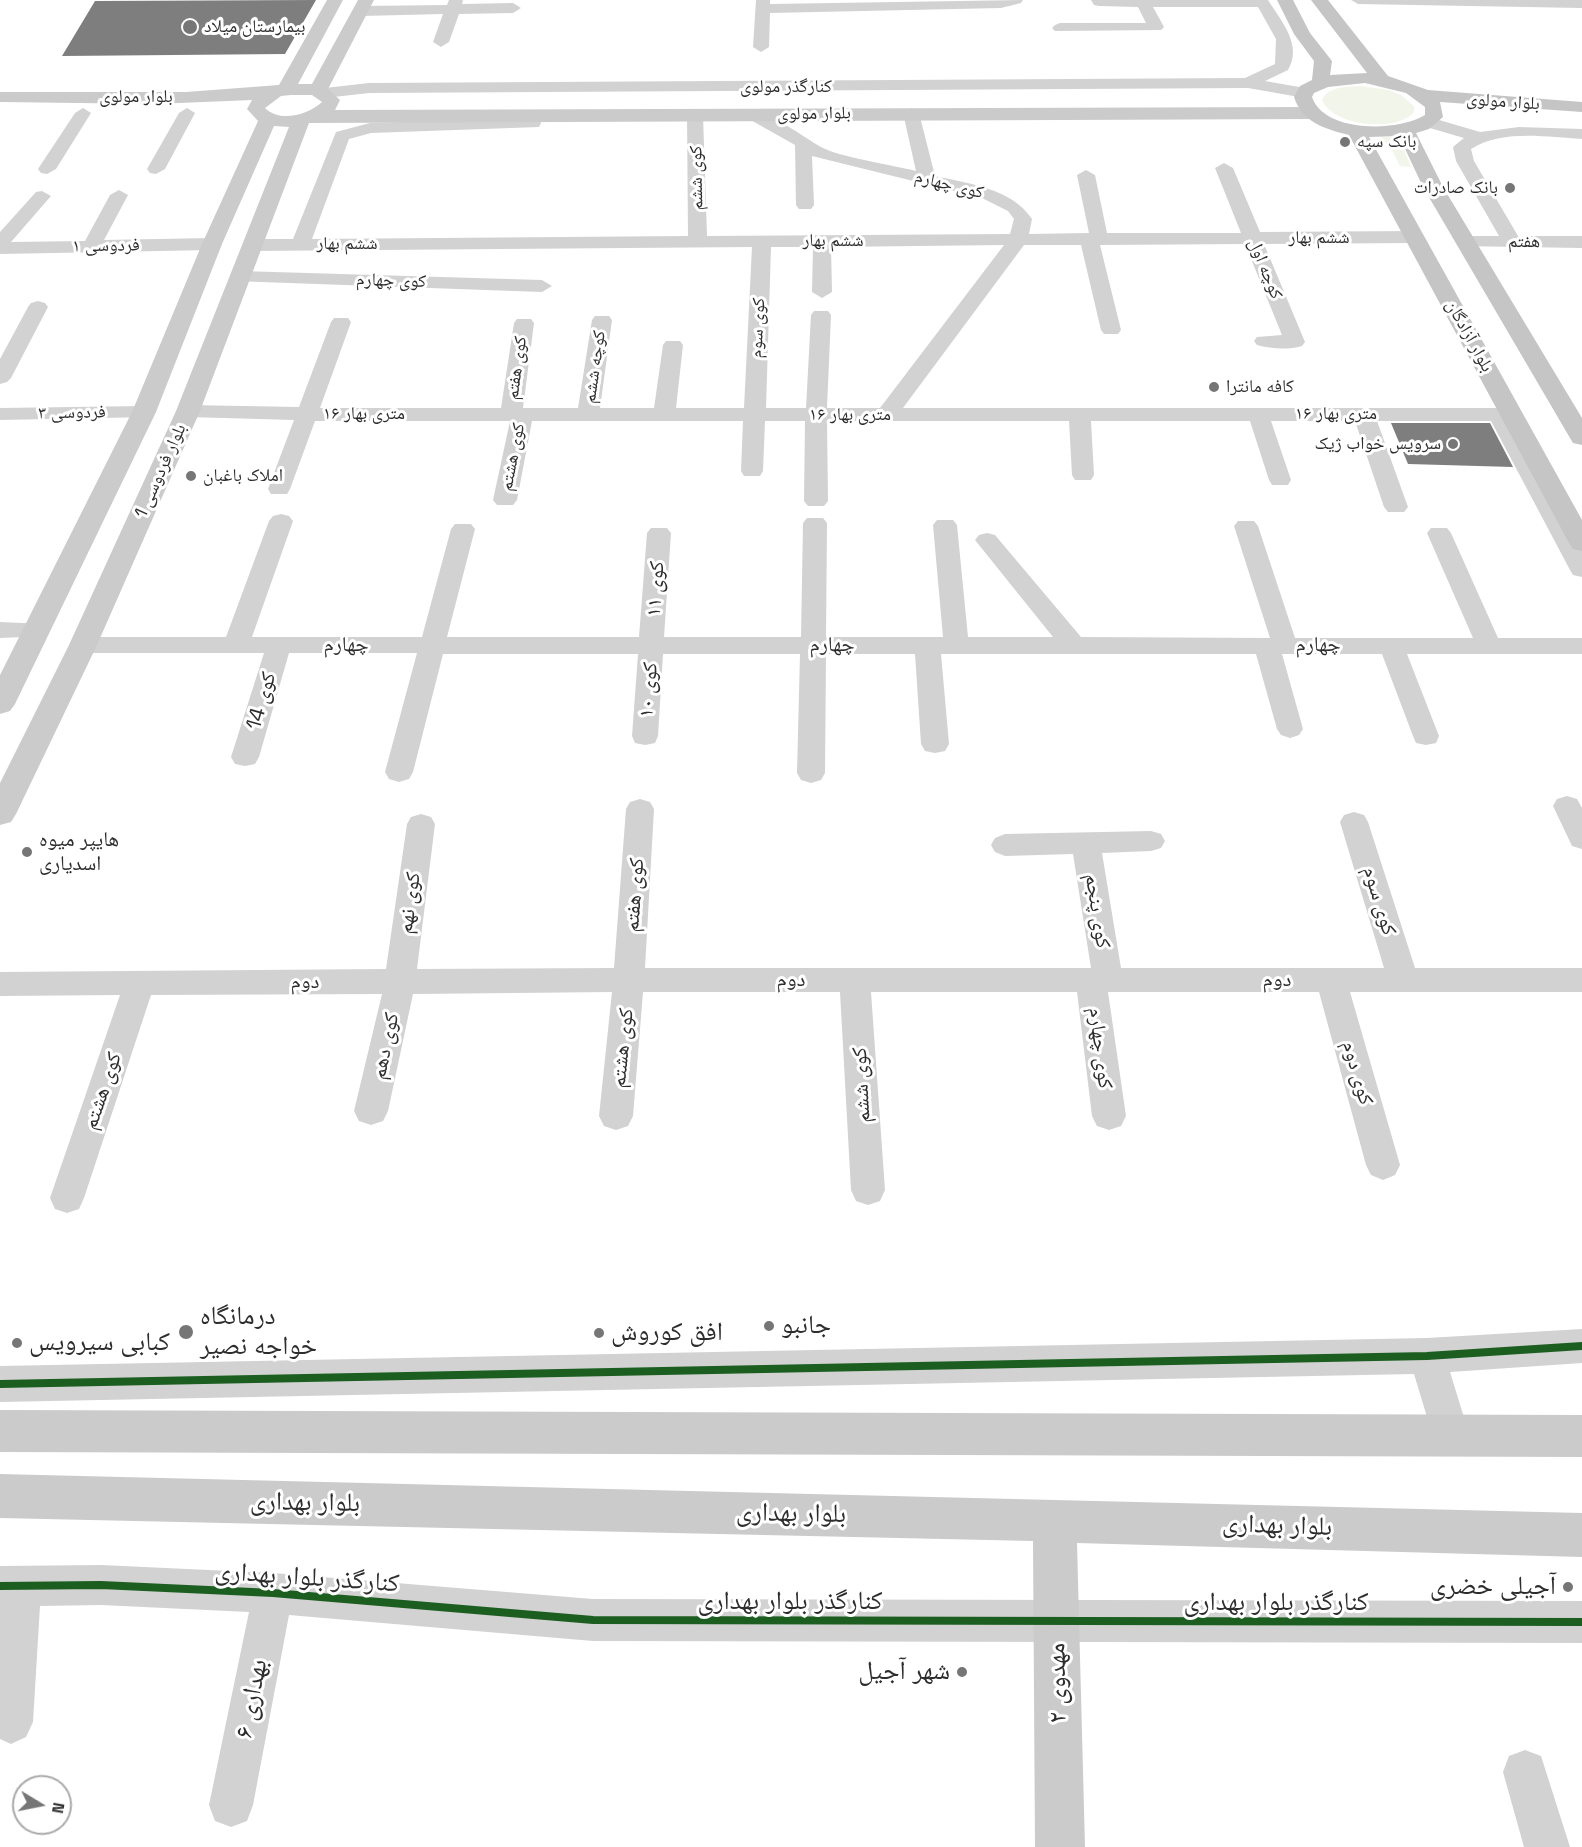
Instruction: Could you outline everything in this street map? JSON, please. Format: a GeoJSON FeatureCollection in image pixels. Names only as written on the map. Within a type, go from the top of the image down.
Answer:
{"type":"FeatureCollection","features":[{"type":"Feature","properties":{"kind":"main road"},"geometry":{"type":"LineString","coordinates":[[279,92],[335,0]]}},
{"type":"Feature","properties":{"kind":"main road"},"geometry":{"type":"LineString","coordinates":[[1285,0],[1292,44]]}},
{"type":"Feature","properties":{"kind":"main road"},"geometry":{"type":"LineString","coordinates":[[1319,0],[1343,34],[1382,80]]}},
{"type":"Feature","properties":{"kind":"main road"},"geometry":{"type":"LineString","coordinates":[[324,94],[363,5]]}},
{"type":"Feature","properties":{"kind":"main road"},"geometry":{"type":"LineString","coordinates":[[1292,44],[1330,39],[1343,34]]}},
{"type":"Feature","properties":{"kind":"main road"},"geometry":{"type":"LineString","coordinates":[[1292,44],[1323,61],[1321,82]]}},
{"type":"Feature","properties":{"kind":"main road"},"geometry":{"type":"LineString","coordinates":[[1382,80],[1349,78],[1321,82],[1305,93],[1303,99],[1313,113],[1338,125],[1355,129],[1406,130],[1433,187],[1465,242],[1576,416],[1582,438]]}},
{"type":"Feature","properties":{"kind":"main road","name":"بلوار مولوی"},"geometry":{"type":"LineString","coordinates":[[1382,80],[1424,95],[1543,112],[1582,122]]}},
{"type":"Feature","properties":{"kind":"main road","name":"بلوار مولوی"},"geometry":{"type":"LineString","coordinates":[[0,97],[235,96],[279,92],[324,94],[1305,93]]}},
{"type":"Feature","properties":{"kind":"main road","name":"بلوار فردوسی 1"},"geometry":{"type":"LineString","coordinates":[[0,704],[144,412],[265,117],[257,113],[256,105],[279,92]]}},
{"type":"Feature","properties":{"kind":"main road","name":"بلوار فردوسی 1"},"geometry":{"type":"LineString","coordinates":[[0,814],[82,645],[188,411],[251,245],[308,118],[331,104],[324,94]]}},
{"type":"Feature","properties":{"kind":"main road"},"geometry":{"type":"LineString","coordinates":[[1424,95],[1434,106],[1435,112],[1429,122]]}},
{"type":"Feature","properties":{"kind":"main road","name":"بلوار مولوی"},"geometry":{"type":"LineString","coordinates":[[1406,130],[1429,122],[1582,107]]}},
{"type":"Feature","properties":{"kind":"main road","name":"بلوار مولوی"},"geometry":{"type":"LineString","coordinates":[[0,113],[187,113],[308,118],[911,113],[1313,113]]}},
{"type":"Feature","properties":{"kind":"main road","name":"بلوار آزادگان"},"geometry":{"type":"LineString","coordinates":[[1355,129],[1388,186],[1505,415],[1582,543]]}},
{"type":"Feature","properties":{"kind":"main road"},"geometry":{"type":"LineString","coordinates":[[1388,186],[1402,184],[1433,187]]}},
{"type":"Feature","properties":{"kind":"main road"},"geometry":{"type":"LineString","coordinates":[[144,412],[188,411]]}},
{"type":"Feature","properties":{"kind":"main road"},"geometry":{"type":"LineString","coordinates":[[0,1431],[1582,1436]]}},
{"type":"Feature","properties":{"kind":"main road","name":"بلوار بهداری"},"geometry":{"type":"LineString","coordinates":[[0,1496],[1055,1520],[1582,1535]]}},
{"type":"Feature","properties":{"kind":"main road","name":"مهدوی ۲"},"geometry":{"type":"LineString","coordinates":[[1055,1520],[1060,1847]]}},
{"type":"Feature","properties":{"kind":"street"},"geometry":{"type":"LineString","coordinates":[[761,47],[763,5],[1001,4],[1016,0]]}},
{"type":"Feature","properties":{"kind":"street"},"geometry":{"type":"LineString","coordinates":[[1098,0],[1099,2],[1144,3],[1262,2],[1292,44]]}},
{"type":"Feature","properties":{"kind":"street"},"geometry":{"type":"LineString","coordinates":[[1358,0],[1582,4]]}},
{"type":"Feature","properties":{"kind":"street"},"geometry":{"type":"LineString","coordinates":[[1060,28],[1156,27],[1144,3]]}},
{"type":"Feature","properties":{"kind":"street"},"geometry":{"type":"LineString","coordinates":[[363,5],[455,4],[513,8]]}},
{"type":"Feature","properties":{"kind":"street"},"geometry":{"type":"LineString","coordinates":[[441,42],[455,4]]}},
{"type":"Feature","properties":{"kind":"street","name":"کنارگذر مولوی"},"geometry":{"type":"LineString","coordinates":[[1248,83],[1282,67],[1292,44]]}},
{"type":"Feature","properties":{"kind":"street","name":"کنارگذر مولوی"},"geometry":{"type":"LineString","coordinates":[[324,94],[369,88],[1248,83],[1305,93]]}},
{"type":"Feature","properties":{"kind":"street"},"geometry":{"type":"LineString","coordinates":[[47,169],[83,113]]}},
{"type":"Feature","properties":{"kind":"street"},"geometry":{"type":"LineString","coordinates":[[156,169],[187,113]]}},
{"type":"Feature","properties":{"kind":"street"},"geometry":{"type":"LineString","coordinates":[[911,113],[927,179]]}},
{"type":"Feature","properties":{"kind":"street","name":"کوی چهارم"},"geometry":{"type":"LineString","coordinates":[[748,114],[795,137],[803,145],[828,156],[988,194],[1014,207],[1023,219],[1018,240]]}},
{"type":"Feature","properties":{"kind":"street","name":"کوی ششم"},"geometry":{"type":"LineString","coordinates":[[695,115],[698,242]]}},
{"type":"Feature","properties":{"kind":"street"},"geometry":{"type":"LineString","coordinates":[[1429,122],[1479,137],[1521,133],[1582,134]]}},
{"type":"Feature","properties":{"kind":"street"},"geometry":{"type":"LineString","coordinates":[[301,244],[342,136],[351,131],[370,128],[533,123]]}},
{"type":"Feature","properties":{"kind":"street"},"geometry":{"type":"LineString","coordinates":[[1479,137],[1462,147],[1465,161],[1512,242]]}},
{"type":"Feature","properties":{"kind":"street"},"geometry":{"type":"LineString","coordinates":[[803,145],[805,205]]}},
{"type":"Feature","properties":{"kind":"street","name":"کوچه اول"},"geometry":{"type":"LineString","coordinates":[[1224,168],[1295,342],[1264,341]]}},
{"type":"Feature","properties":{"kind":"street"},"geometry":{"type":"LineString","coordinates":[[1086,175],[1094,239],[1111,330]]}},
{"type":"Feature","properties":{"kind":"street"},"geometry":{"type":"LineString","coordinates":[[92,246],[119,195]]}},
{"type":"Feature","properties":{"kind":"street"},"geometry":{"type":"LineString","coordinates":[[0,243],[42,196]]}},
{"type":"Feature","properties":{"kind":"street","name":"ششم بهار"},"geometry":{"type":"LineString","coordinates":[[251,245],[1414,237]]}},
{"type":"Feature","properties":{"kind":"street"},"geometry":{"type":"LineString","coordinates":[[887,414],[1018,240]]}},
{"type":"Feature","properties":{"kind":"street"},"geometry":{"type":"LineString","coordinates":[[822,241],[822,292]]}},
{"type":"Feature","properties":{"kind":"street","name":"کوی سوم"},"geometry":{"type":"LineString","coordinates":[[752,471],[762,242]]}},
{"type":"Feature","properties":{"kind":"street","name":"هفتم"},"geometry":{"type":"LineString","coordinates":[[1465,242],[1582,242]]}},
{"type":"Feature","properties":{"kind":"street","name":"فردوسی ۱"},"geometry":{"type":"LineString","coordinates":[[0,248],[212,244]]}},
{"type":"Feature","properties":{"kind":"street","name":"کوی چهارم"},"geometry":{"type":"LineString","coordinates":[[240,277],[542,286]]}},
{"type":"Feature","properties":{"kind":"street"},"geometry":{"type":"LineString","coordinates":[[0,378],[39,307]]}},
{"type":"Feature","properties":{"kind":"street"},"geometry":{"type":"LineString","coordinates":[[811,773],[816,415],[821,315]]}},
{"type":"Feature","properties":{"kind":"street","name":"کوچه ششم"},"geometry":{"type":"LineString","coordinates":[[588,414],[602,320]]}},
{"type":"Feature","properties":{"kind":"street"},"geometry":{"type":"LineString","coordinates":[[279,489],[341,322]]}},
{"type":"Feature","properties":{"kind":"street","name":"کوی هفتم"},"geometry":{"type":"LineString","coordinates":[[517,414],[524,323]]}},
{"type":"Feature","properties":{"kind":"street"},"geometry":{"type":"LineString","coordinates":[[664,414],[673,345]]}},
{"type":"Feature","properties":{"kind":"street","name":"۱۶ متری بهار"},"geometry":{"type":"LineString","coordinates":[[188,411],[307,414],[1505,415]]}},
{"type":"Feature","properties":{"kind":"street","name":"فردوسی ۳"},"geometry":{"type":"LineString","coordinates":[[0,414],[144,412]]}},
{"type":"Feature","properties":{"kind":"street","name":"کوی هشتم"},"geometry":{"type":"LineString","coordinates":[[505,500],[517,414]]}},
{"type":"Feature","properties":{"kind":"street"},"geometry":{"type":"LineString","coordinates":[[1080,414],[1083,475]]}},
{"type":"Feature","properties":{"kind":"street"},"geometry":{"type":"LineString","coordinates":[[1258,414],[1281,480]]}},
{"type":"Feature","properties":{"kind":"street"},"geometry":{"type":"LineString","coordinates":[[1363,414],[1396,507]]}},
{"type":"Feature","properties":{"kind":"street"},"geometry":{"type":"LineString","coordinates":[[1505,415],[1582,570]]}},
{"type":"Feature","properties":{"kind":"street"},"geometry":{"type":"LineString","coordinates":[[236,645],[281,521]]}},
{"type":"Feature","properties":{"kind":"street"},"geometry":{"type":"LineString","coordinates":[[945,525],[956,645]]}},
{"type":"Feature","properties":{"kind":"street"},"geometry":{"type":"LineString","coordinates":[[1246,526],[1276,646],[1290,729]]}},
{"type":"Feature","properties":{"kind":"street"},"geometry":{"type":"LineString","coordinates":[[399,772],[463,529]]}},
{"type":"Feature","properties":{"kind":"street","name":"کوی ۱۱"},"geometry":{"type":"LineString","coordinates":[[652,645],[660,533]]}},
{"type":"Feature","properties":{"kind":"street"},"geometry":{"type":"LineString","coordinates":[[1439,533],[1489,646]]}},
{"type":"Feature","properties":{"kind":"street"},"geometry":{"type":"LineString","coordinates":[[987,540],[1073,645]]}},
{"type":"Feature","properties":{"kind":"street"},"geometry":{"type":"LineString","coordinates":[[0,630],[37,630]]}},
{"type":"Feature","properties":{"kind":"street","name":"چهارم"},"geometry":{"type":"LineString","coordinates":[[82,645],[1582,646]]}},
{"type":"Feature","properties":{"kind":"street","name":"کوی 14"},"geometry":{"type":"LineString","coordinates":[[245,757],[279,645]]}},
{"type":"Feature","properties":{"kind":"street","name":"کوی ۱۰"},"geometry":{"type":"LineString","coordinates":[[645,736],[652,645]]}},
{"type":"Feature","properties":{"kind":"street"},"geometry":{"type":"LineString","coordinates":[[927,645],[935,744]]}},
{"type":"Feature","properties":{"kind":"street"},"geometry":{"type":"LineString","coordinates":[[1391,645],[1426,736]]}},
{"type":"Feature","properties":{"kind":"street"},"geometry":{"type":"LineString","coordinates":[[1567,806],[1582,839]]}},
{"type":"Feature","properties":{"kind":"street","name":"کوی هفتم"},"geometry":{"type":"LineString","coordinates":[[629,980],[640,809]]}},
{"type":"Feature","properties":{"kind":"street","name":"کوی سوم"},"geometry":{"type":"LineString","coordinates":[[1354,822],[1403,980]]}},
{"type":"Feature","properties":{"kind":"street","name":"کوی نهم"},"geometry":{"type":"LineString","coordinates":[[400,982],[421,824]]}},
{"type":"Feature","properties":{"kind":"street"},"geometry":{"type":"LineString","coordinates":[[1005,844],[1150,841]]}},
{"type":"Feature","properties":{"kind":"street","name":"کوی پنجم"},"geometry":{"type":"LineString","coordinates":[[1086,842],[1099,980]]}},
{"type":"Feature","properties":{"kind":"street","name":"کوی هشتم"},"geometry":{"type":"LineString","coordinates":[[616,1116],[629,980]]}},
{"type":"Feature","properties":{"kind":"street","name":"دوم"},"geometry":{"type":"LineString","coordinates":[[0,984],[629,980],[1582,980]]}},
{"type":"Feature","properties":{"kind":"street","name":"کوی ششم"},"geometry":{"type":"LineString","coordinates":[[855,980],[868,1190]]}},
{"type":"Feature","properties":{"kind":"street","name":"کوی چهارم"},"geometry":{"type":"LineString","coordinates":[[1099,980],[1109,1116]]}},
{"type":"Feature","properties":{"kind":"street","name":"کوی دوم"},"geometry":{"type":"LineString","coordinates":[[1331,980],[1383,1165]]}},
{"type":"Feature","properties":{"kind":"street","name":"کوی دهم"},"geometry":{"type":"LineString","coordinates":[[371,1111],[400,982]]}},
{"type":"Feature","properties":{"kind":"street","name":"کوی هشتم"},"geometry":{"type":"LineString","coordinates":[[66,1198],[140,983]]}},
{"type":"Feature","properties":{"kind":"street"},"geometry":{"type":"LineString","coordinates":[[0,1384],[1427,1356],[1582,1346]]}},
{"type":"Feature","properties":{"kind":"street"},"geometry":{"type":"LineString","coordinates":[[1427,1356],[1451,1437]]}},
{"type":"Feature","properties":{"kind":"street","name":"کنارگذر بلوار بهداری"},"geometry":{"type":"LineString","coordinates":[[11,1587],[101,1585],[273,1593],[593,1620],[1057,1623],[1582,1622]]}},
{"type":"Feature","properties":{"kind":"street"},"geometry":{"type":"LineString","coordinates":[[11,1587],[11,1722]]}},
{"type":"Feature","properties":{"kind":"street","name":"۶ بهداری"},"geometry":{"type":"LineString","coordinates":[[231,1805],[273,1593]]}},
{"type":"Feature","properties":{"kind":"street"},"geometry":{"type":"LineString","coordinates":[[1526,1772],[1547,1847]]}},
{"type":"Feature","properties":{"kind":"shaded area"},"geometry":{"type":"Polygon","coordinates":[[[1360,86],[1389,90],[1401,95],[1414,106],[1414,112],[1406,119],[1394,123],[1365,124],[1338,116],[1328,109],[1322,100],[1333,90],[1360,86]]]}},
{"type":"Feature","properties":{"kind":"shaded area"},"geometry":{"type":"Polygon","coordinates":[[[1381,137],[1399,137],[1411,167],[1400,166],[1393,152],[1381,137]]]}},
{"type":"Feature","properties":{"kind":"building","name":"بیمارستان میلاد"},"geometry":{"type":"Polygon","coordinates":[[[316,0],[285,54],[62,56],[95,1],[316,0]]]}},
{"type":"Feature","properties":{"kind":"building","name":"سرویس خواب ژیک"},"geometry":{"type":"Polygon","coordinates":[[[1391,423],[1490,423],[1513,467],[1408,464],[1391,423]]]}},
{"type":"Feature","properties":{"kind":"cycle path"},"geometry":{"type":"LineString","coordinates":[[0,1384],[1427,1356],[1582,1346]]}},
{"type":"Feature","properties":{"kind":"cycle path"},"geometry":{"type":"LineString","coordinates":[[0,1586],[101,1585],[273,1593],[593,1620],[1057,1623],[1582,1622]]}},
{"type":"Feature","properties":{"kind":"place","name":"بیمارستان میلاد"},"geometry":{"type":"Point","coordinates":[190,27]}},
{"type":"Feature","properties":{"kind":"place","name":"بانک سپه"},"geometry":{"type":"Point","coordinates":[1345,142]}},
{"type":"Feature","properties":{"kind":"place","name":"بانک صادرات"},"geometry":{"type":"Point","coordinates":[1510,188]}},
{"type":"Feature","properties":{"kind":"place","name":"کافه مانترا"},"geometry":{"type":"Point","coordinates":[1214,387]}},
{"type":"Feature","properties":{"kind":"place","name":"سرویس خواب ژیک"},"geometry":{"type":"Point","coordinates":[1453,444]}},
{"type":"Feature","properties":{"kind":"place","name":"املاک باغبان"},"geometry":{"type":"Point","coordinates":[191,476]}},
{"type":"Feature","properties":{"kind":"place","name":"هایپر میوه اسدیاری"},"geometry":{"type":"Point","coordinates":[27,852]}},
{"type":"Feature","properties":{"kind":"place","name":"جانبو"},"geometry":{"type":"Point","coordinates":[769,1326]}},
{"type":"Feature","properties":{"kind":"place","name":"درمانگاه خواجه نصیر"},"geometry":{"type":"Point","coordinates":[186,1332]}},
{"type":"Feature","properties":{"kind":"place","name":"افق کوروش"},"geometry":{"type":"Point","coordinates":[599,1333]}},
{"type":"Feature","properties":{"kind":"place","name":"کبابی سیرویس"},"geometry":{"type":"Point","coordinates":[17,1343]}},
{"type":"Feature","properties":{"kind":"place","name":"آجیلی خضری"},"geometry":{"type":"Point","coordinates":[1568,1587]}},
{"type":"Feature","properties":{"kind":"place","name":"شهر آجیل"},"geometry":{"type":"Point","coordinates":[962,1672]}}]}
